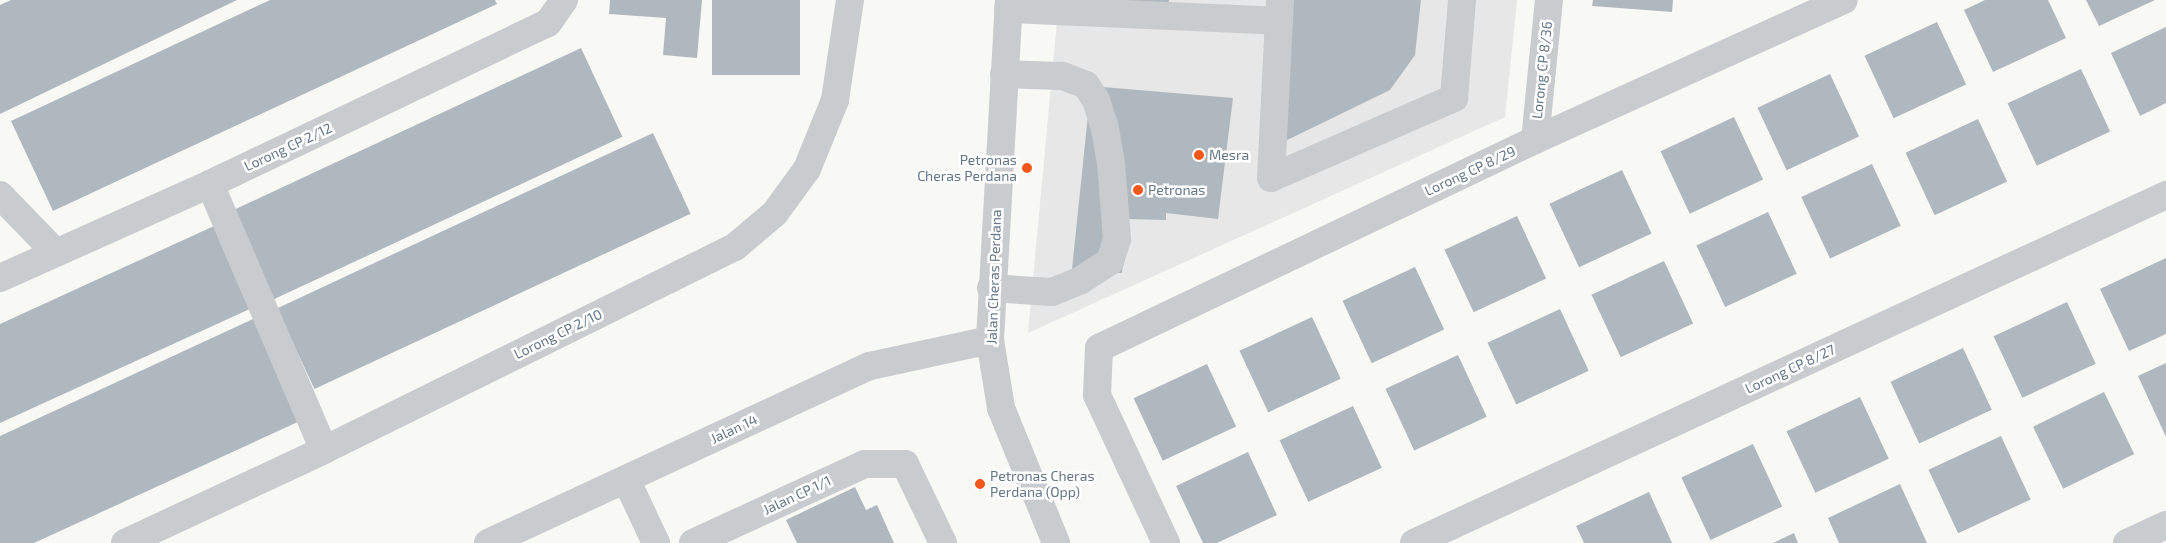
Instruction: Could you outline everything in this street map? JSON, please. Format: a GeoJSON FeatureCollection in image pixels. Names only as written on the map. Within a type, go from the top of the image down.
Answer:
{"type":"FeatureCollection","features":[{"type":"Feature","properties":{"kind":"street","name":"Lorong CP 2/12"},"geometry":{"type":"LineString","coordinates":[[0,278],[210,184],[548,23],[564,0]]}},
{"type":"Feature","properties":{"kind":"street","name":"Lorong CP 2/10"},"geometry":{"type":"LineString","coordinates":[[125,543],[324,450],[735,247],[775,213],[807,168],[835,100],[850,0]]}},
{"type":"Feature","properties":{"kind":"street"},"geometry":{"type":"LineString","coordinates":[[1008,5],[1280,11],[1271,178],[1454,98],[1462,0]]}},
{"type":"Feature","properties":{"kind":"street","name":"Lorong CP 8/36"},"geometry":{"type":"LineString","coordinates":[[1535,140],[1549,0]]}},
{"type":"Feature","properties":{"kind":"street","name":"Lorong CP 8/29"},"geometry":{"type":"LineString","coordinates":[[1166,543],[1097,396],[1099,348],[1535,140],[1844,0]]}},
{"type":"Feature","properties":{"kind":"street","name":"Jalan Cheras Perdana"},"geometry":{"type":"LineString","coordinates":[[1008,5],[991,288],[990,340],[1001,408],[1056,543]]}},
{"type":"Feature","properties":{"kind":"street"},"geometry":{"type":"LineString","coordinates":[[991,288],[1028,293],[1052,292],[1081,280],[1110,261],[1117,238],[1112,172],[1104,125],[1096,100],[1086,85],[1062,76],[1004,74]]}},
{"type":"Feature","properties":{"kind":"street"},"geometry":{"type":"LineString","coordinates":[[210,184],[324,450]]}},
{"type":"Feature","properties":{"kind":"street"},"geometry":{"type":"LineString","coordinates":[[0,195],[55,252]]}},
{"type":"Feature","properties":{"kind":"street","name":"Lorong CP 8/27"},"geometry":{"type":"LineString","coordinates":[[1414,543],[2166,195]]}},
{"type":"Feature","properties":{"kind":"street","name":"Jalan 14"},"geometry":{"type":"LineString","coordinates":[[488,543],[870,366],[990,340]]}},
{"type":"Feature","properties":{"kind":"street","name":"Jalan CP 1/1"},"geometry":{"type":"LineString","coordinates":[[694,543],[865,464],[905,464],[943,543]]}},
{"type":"Feature","properties":{"kind":"street"},"geometry":{"type":"LineString","coordinates":[[626,479],[656,543]]}},
{"type":"Feature","properties":{"kind":"street"},"geometry":{"type":"LineString","coordinates":[[2128,543],[2166,525]]}},
{"type":"Feature","properties":{"kind":"shaded area"},"geometry":{"type":"Polygon","coordinates":[[[1059,0],[1517,0],[1505,117],[1028,333],[1059,0]]]}},
{"type":"Feature","properties":{"kind":"building"},"geometry":{"type":"Polygon","coordinates":[[[11,0],[237,0],[0,114],[0,5],[11,0]]]}},
{"type":"Feature","properties":{"kind":"building"},"geometry":{"type":"Polygon","coordinates":[[[270,0],[495,0],[497,4],[53,211],[11,121],[270,0]]]}},
{"type":"Feature","properties":{"kind":"building"},"geometry":{"type":"Polygon","coordinates":[[[610,0],[702,0],[697,58],[663,55],[666,18],[609,14],[610,0]]]}},
{"type":"Feature","properties":{"kind":"building"},"geometry":{"type":"Polygon","coordinates":[[[712,0],[800,0],[800,75],[712,75],[712,0]]]}},
{"type":"Feature","properties":{"kind":"building"},"geometry":{"type":"Polygon","coordinates":[[[1099,0],[1169,0],[1168,6],[1099,0]]]}},
{"type":"Feature","properties":{"kind":"building"},"geometry":{"type":"Polygon","coordinates":[[[1289,0],[1421,0],[1415,55],[1390,90],[1277,145],[1289,0]]]}},
{"type":"Feature","properties":{"kind":"building"},"geometry":{"type":"Polygon","coordinates":[[[1593,0],[1673,0],[1672,12],[1592,6],[1593,0]]]}},
{"type":"Feature","properties":{"kind":"building"},"geometry":{"type":"Polygon","coordinates":[[[1985,0],[2048,0],[2066,38],[1993,72],[1964,10],[1985,0]]]}},
{"type":"Feature","properties":{"kind":"building"},"geometry":{"type":"Polygon","coordinates":[[[2086,0],[2155,0],[2099,26],[2086,0]]]}},
{"type":"Feature","properties":{"kind":"building"},"geometry":{"type":"Polygon","coordinates":[[[1937,22],[1966,85],[1894,118],[1864,56],[1937,22]]]}},
{"type":"Feature","properties":{"kind":"building"},"geometry":{"type":"Polygon","coordinates":[[[2166,27],[2166,103],[2140,116],[2111,53],[2166,27]]]}},
{"type":"Feature","properties":{"kind":"building"},"geometry":{"type":"Polygon","coordinates":[[[581,48],[622,137],[272,300],[230,212],[581,48]]]}},
{"type":"Feature","properties":{"kind":"building"},"geometry":{"type":"Polygon","coordinates":[[[2081,69],[2110,132],[2037,166],[2008,103],[2081,69]]]}},
{"type":"Feature","properties":{"kind":"building"},"geometry":{"type":"Polygon","coordinates":[[[1830,74],[1859,137],[1787,170],[1757,108],[1830,74]]]}},
{"type":"Feature","properties":{"kind":"building"},"geometry":{"type":"Polygon","coordinates":[[[1091,86],[1233,98],[1218,219],[1166,213],[1166,220],[1127,219],[1122,273],[1072,269],[1091,86]]]}},
{"type":"Feature","properties":{"kind":"building"},"geometry":{"type":"Polygon","coordinates":[[[1734,117],[1763,180],[1690,214],[1661,151],[1734,117]]]}},
{"type":"Feature","properties":{"kind":"building"},"geometry":{"type":"Polygon","coordinates":[[[1978,119],[2007,182],[1935,215],[1905,153],[1978,119]]]}},
{"type":"Feature","properties":{"kind":"building"},"geometry":{"type":"Polygon","coordinates":[[[653,133],[691,214],[314,389],[277,308],[653,133]]]}},
{"type":"Feature","properties":{"kind":"building"},"geometry":{"type":"Polygon","coordinates":[[[1872,164],[1901,226],[1830,259],[1801,197],[1872,164]]]}},
{"type":"Feature","properties":{"kind":"building"},"geometry":{"type":"Polygon","coordinates":[[[1622,170],[1652,233],[1579,267],[1549,204],[1622,170]]]}},
{"type":"Feature","properties":{"kind":"building"},"geometry":{"type":"Polygon","coordinates":[[[1768,212],[1797,274],[1725,307],[1696,245],[1768,212]]]}},
{"type":"Feature","properties":{"kind":"building"},"geometry":{"type":"Polygon","coordinates":[[[1517,216],[1546,279],[1474,312],[1444,250],[1517,216]]]}},
{"type":"Feature","properties":{"kind":"building"},"geometry":{"type":"Polygon","coordinates":[[[214,226],[252,308],[0,423],[0,324],[214,226]]]}},
{"type":"Feature","properties":{"kind":"building"},"geometry":{"type":"Polygon","coordinates":[[[2166,258],[2166,334],[2129,351],[2100,289],[2166,258]]]}},
{"type":"Feature","properties":{"kind":"building"},"geometry":{"type":"Polygon","coordinates":[[[1664,261],[1693,324],[1621,357],[1591,295],[1664,261]]]}},
{"type":"Feature","properties":{"kind":"building"},"geometry":{"type":"Polygon","coordinates":[[[1415,267],[1444,330],[1372,363],[1342,301],[1415,267]]]}},
{"type":"Feature","properties":{"kind":"building"},"geometry":{"type":"Polygon","coordinates":[[[2067,302],[2096,364],[2022,398],[1994,336],[2067,302]]]}},
{"type":"Feature","properties":{"kind":"building"},"geometry":{"type":"Polygon","coordinates":[[[1560,309],[1589,371],[1516,404],[1487,343],[1560,309]]]}},
{"type":"Feature","properties":{"kind":"building"},"geometry":{"type":"Polygon","coordinates":[[[1312,317],[1341,379],[1268,412],[1239,351],[1312,317]]]}},
{"type":"Feature","properties":{"kind":"building"},"geometry":{"type":"Polygon","coordinates":[[[253,319],[300,421],[34,543],[0,543],[0,436],[253,319]]]}},
{"type":"Feature","properties":{"kind":"building"},"geometry":{"type":"Polygon","coordinates":[[[1963,348],[1992,410],[1919,443],[1890,382],[1963,348]]]}},
{"type":"Feature","properties":{"kind":"building"},"geometry":{"type":"Polygon","coordinates":[[[1458,355],[1487,417],[1414,450],[1385,389],[1458,355]]]}},
{"type":"Feature","properties":{"kind":"building"},"geometry":{"type":"Polygon","coordinates":[[[2166,363],[2166,437],[2138,376],[2166,363]]]}},
{"type":"Feature","properties":{"kind":"building"},"geometry":{"type":"Polygon","coordinates":[[[1207,364],[1236,427],[1163,461],[1134,398],[1207,364]]]}},
{"type":"Feature","properties":{"kind":"building"},"geometry":{"type":"Polygon","coordinates":[[[2104,392],[2134,454],[2063,489],[2033,427],[2104,392]]]}},
{"type":"Feature","properties":{"kind":"building"},"geometry":{"type":"Polygon","coordinates":[[[1860,397],[1889,459],[1815,493],[1787,431],[1860,397]]]}},
{"type":"Feature","properties":{"kind":"building"},"geometry":{"type":"Polygon","coordinates":[[[1353,406],[1382,468],[1308,502],[1280,440],[1353,406]]]}},
{"type":"Feature","properties":{"kind":"building"},"geometry":{"type":"Polygon","coordinates":[[[2001,436],[2031,499],[1958,533],[1928,470],[2001,436]]]}},
{"type":"Feature","properties":{"kind":"building"},"geometry":{"type":"Polygon","coordinates":[[[1753,444],[1782,507],[1711,540],[1681,477],[1753,444]]]}},
{"type":"Feature","properties":{"kind":"building"},"geometry":{"type":"Polygon","coordinates":[[[1248,452],[1277,515],[1217,543],[1203,543],[1176,486],[1248,452]]]}},
{"type":"Feature","properties":{"kind":"building"},"geometry":{"type":"Polygon","coordinates":[[[1900,484],[1927,543],[1839,543],[1828,518],[1900,484]]]}},
{"type":"Feature","properties":{"kind":"building"},"geometry":{"type":"Polygon","coordinates":[[[855,487],[866,510],[877,505],[894,543],[797,543],[786,520],[855,487]]]}},
{"type":"Feature","properties":{"kind":"building"},"geometry":{"type":"Polygon","coordinates":[[[1649,492],[1672,543],[1584,543],[1576,526],[1649,492]]]}},
{"type":"Feature","properties":{"kind":"building"},"geometry":{"type":"Polygon","coordinates":[[[1794,533],[1798,543],[1773,543],[1794,533]]]}},
{"type":"Feature","properties":{"kind":"place","name":"Mesra"},"geometry":{"type":"Point","coordinates":[1199,155]}},
{"type":"Feature","properties":{"kind":"place","name":"Petronas Cheras Perdana"},"geometry":{"type":"Point","coordinates":[1027,168]}},
{"type":"Feature","properties":{"kind":"place","name":"Petronas"},"geometry":{"type":"Point","coordinates":[1138,190]}},
{"type":"Feature","properties":{"kind":"place","name":"Petronas Cheras Perdana (Opp)"},"geometry":{"type":"Point","coordinates":[980,484]}}]}
